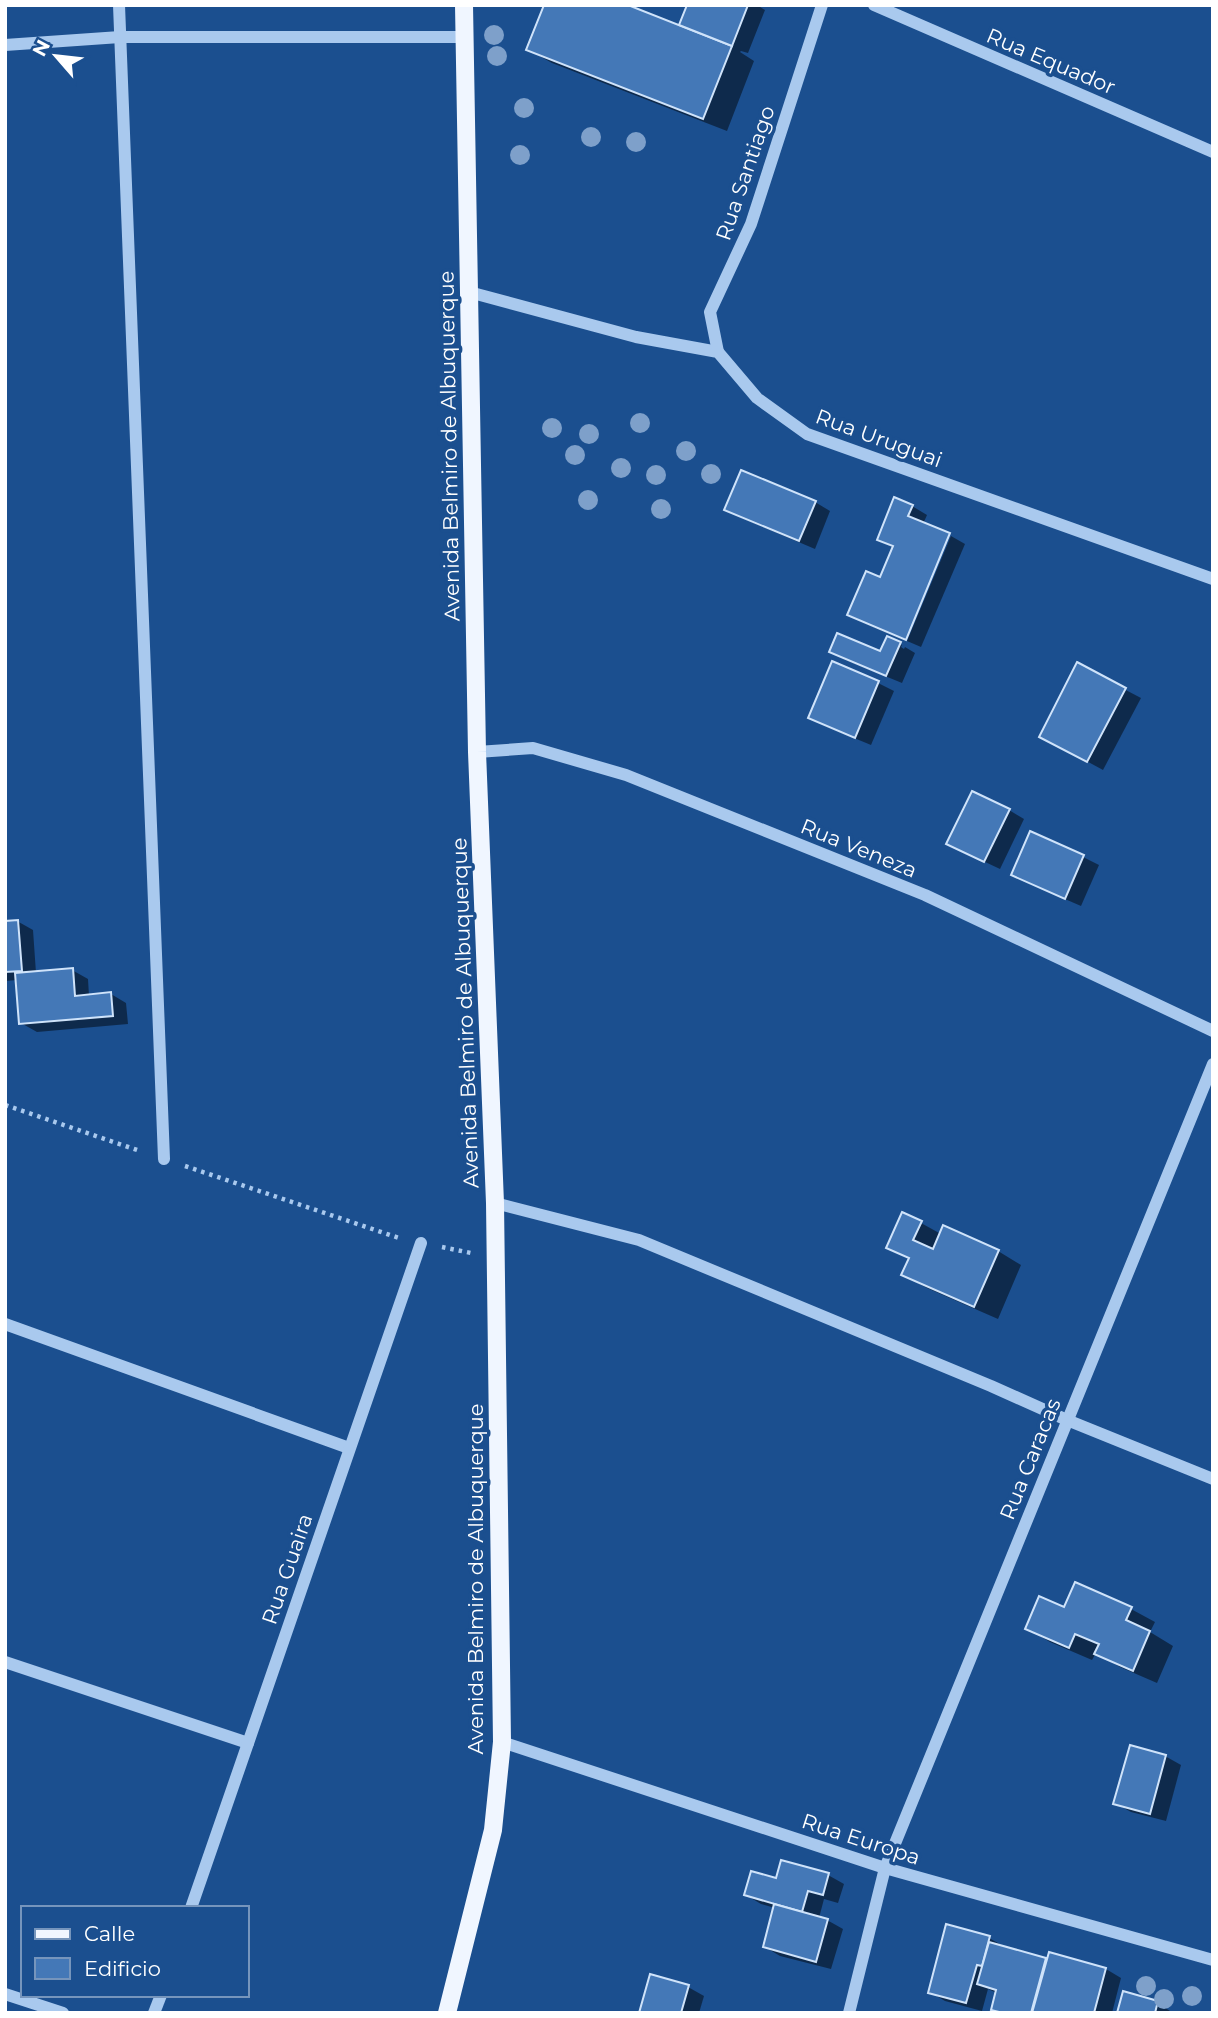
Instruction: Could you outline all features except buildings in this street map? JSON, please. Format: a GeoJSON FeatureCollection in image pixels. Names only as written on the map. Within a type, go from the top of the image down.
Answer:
{"type":"FeatureCollection","features":[{"type":"Feature","properties":{"kind":"main road","name":"Avenida Belmiro de Albuquerque"},"geometry":{"type":"LineString","coordinates":[[447,2013],[493,1830],[502,1742],[495,1203],[477,752],[464,5]]}},
{"type":"Feature","properties":{"kind":"street"},"geometry":{"type":"LineString","coordinates":[[119,5],[164,1158]]}},
{"type":"Feature","properties":{"kind":"street","name":"Rua Santiago"},"geometry":{"type":"LineString","coordinates":[[718,352],[710,312],[751,224],[822,5]]}},
{"type":"Feature","properties":{"kind":"street","name":"Rua Equador"},"geometry":{"type":"LineString","coordinates":[[874,5],[1213,152]]}},
{"type":"Feature","properties":{"kind":"street"},"geometry":{"type":"LineString","coordinates":[[5,46],[120,37],[465,37]]}},
{"type":"Feature","properties":{"kind":"street"},"geometry":{"type":"LineString","coordinates":[[469,292],[636,337],[718,352]]}},
{"type":"Feature","properties":{"kind":"street","name":"Rua Uruguai"},"geometry":{"type":"LineString","coordinates":[[718,352],[757,398],[807,434],[1213,579]]}},
{"type":"Feature","properties":{"kind":"street","name":"Rua Veneza"},"geometry":{"type":"LineString","coordinates":[[477,752],[533,748],[626,775],[925,895],[1213,1031]]}},
{"type":"Feature","properties":{"kind":"street","name":"Rua Caracas"},"geometry":{"type":"LineString","coordinates":[[849,2013],[885,1868],[1213,1064]]}},
{"type":"Feature","properties":{"kind":"street"},"geometry":{"type":"LineString","coordinates":[[495,1203],[639,1240],[1213,1479]]}},
{"type":"Feature","properties":{"kind":"street","name":"Rua Guaira"},"geometry":{"type":"LineString","coordinates":[[192,1906],[421,1242]]}},
{"type":"Feature","properties":{"kind":"street"},"geometry":{"type":"LineString","coordinates":[[5,1324],[349,1448]]}},
{"type":"Feature","properties":{"kind":"street"},"geometry":{"type":"LineString","coordinates":[[5,1662],[248,1743]]}},
{"type":"Feature","properties":{"kind":"street","name":"Rua Europa"},"geometry":{"type":"LineString","coordinates":[[502,1742],[885,1868],[1213,1960]]}},
{"type":"Feature","properties":{"kind":"street"},"geometry":{"type":"LineString","coordinates":[[5,1994],[63,2013]]}},
{"type":"Feature","properties":{"kind":"path"},"geometry":{"type":"LineString","coordinates":[[5,1105],[396,1237],[496,1259]]}}]}
